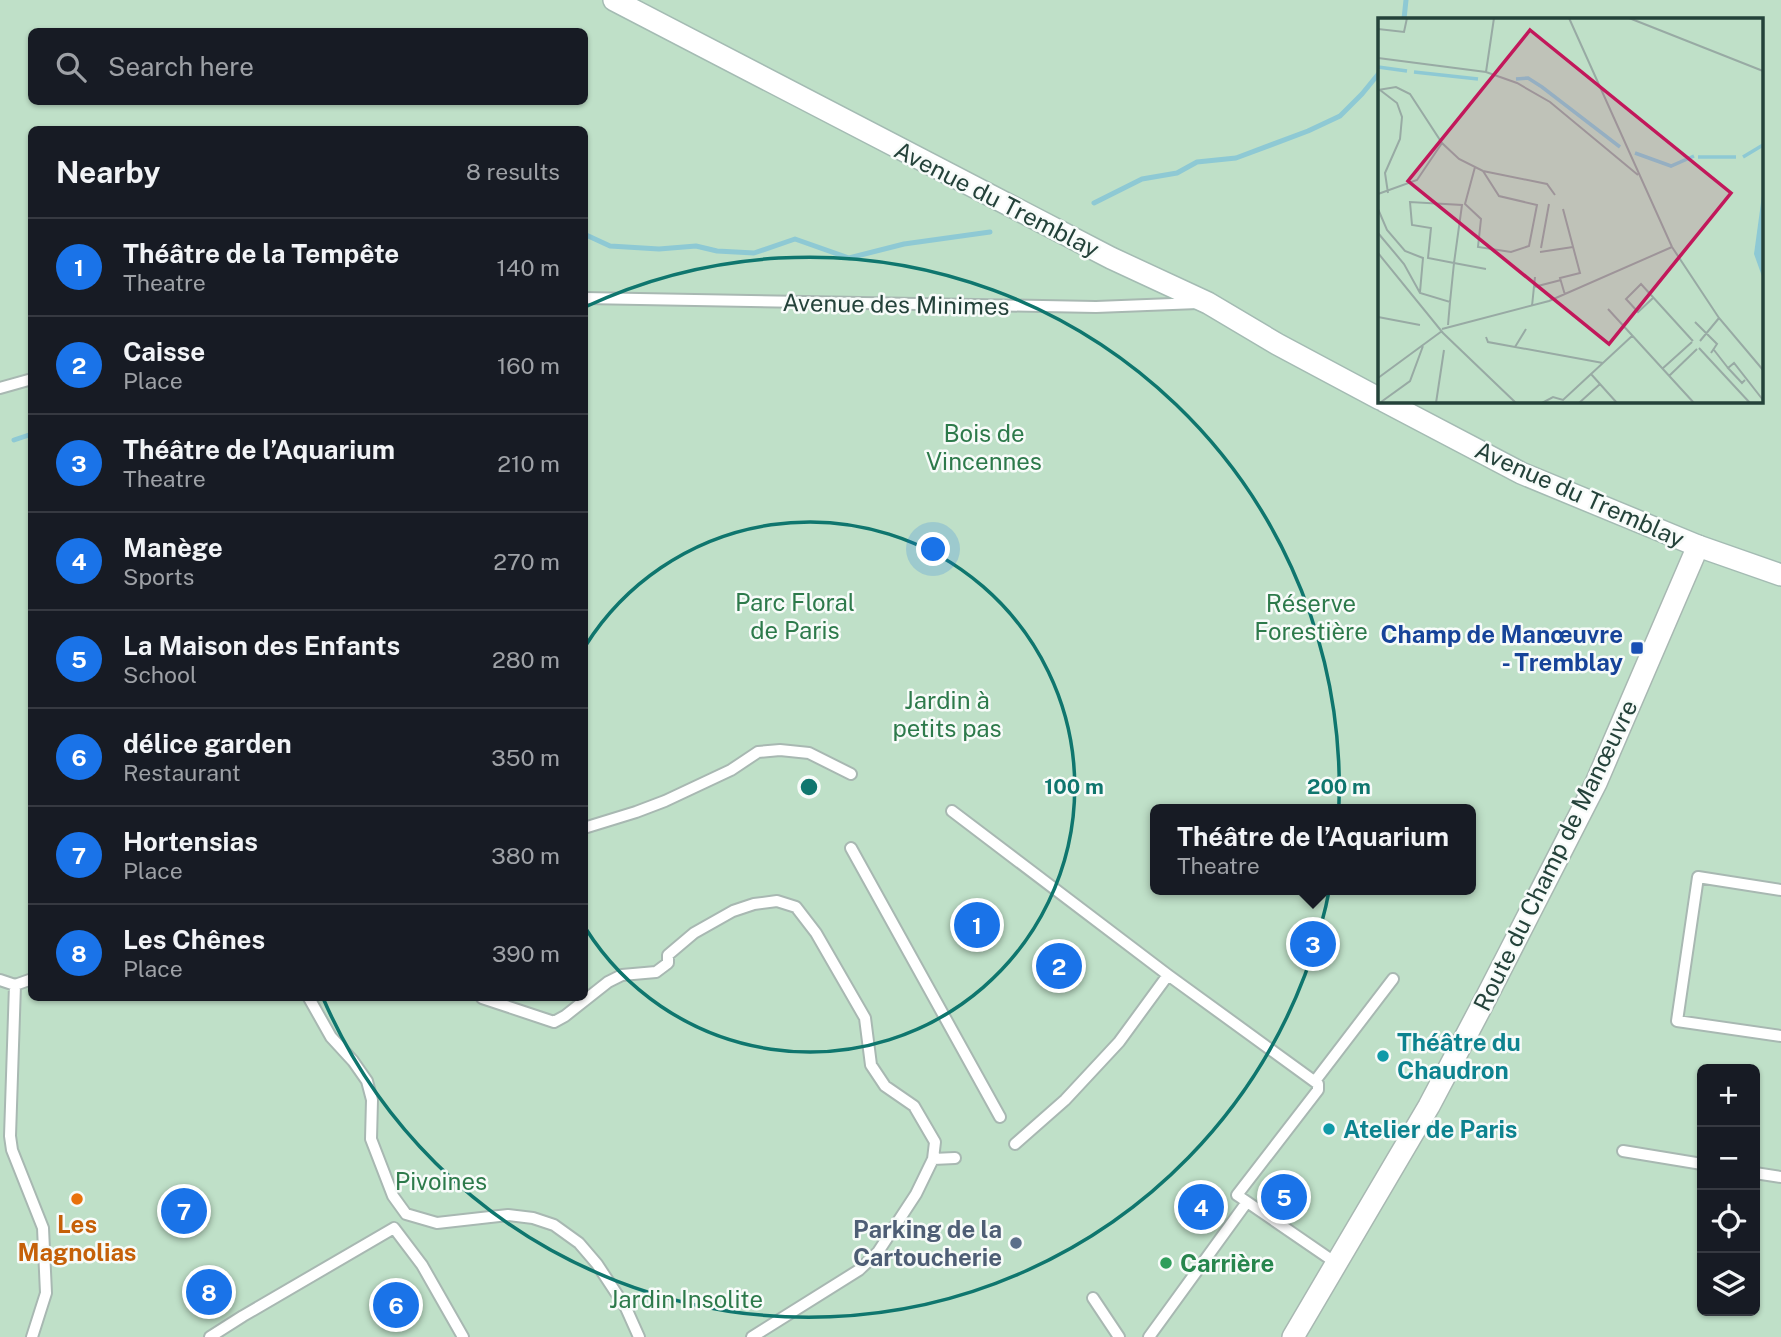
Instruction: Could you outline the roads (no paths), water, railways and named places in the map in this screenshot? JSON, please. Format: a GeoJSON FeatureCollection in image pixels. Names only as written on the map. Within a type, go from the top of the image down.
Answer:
{"type":"FeatureCollection","features":[{"type":"Feature","properties":{"kind":"main road","name":"Avenue du Tremblay"},"geometry":{"type":"LineString","coordinates":[[614,0],[1111,258],[1208,303],[1277,344],[1378,398]]}},
{"type":"Feature","properties":{"kind":"main road","name":"Avenue du Tremblay"},"geometry":{"type":"LineString","coordinates":[[1386,402],[1521,472],[1698,546],[1781,575]]}},
{"type":"Feature","properties":{"kind":"main road","name":"Route du Champ de Manœuvre"},"geometry":{"type":"LineString","coordinates":[[1293,1337],[1429,1107],[1596,783],[1698,546]]}},
{"type":"Feature","properties":{"kind":"lane","name":"Avenue des Minimes"},"geometry":{"type":"LineString","coordinates":[[588,298],[1096,307],[1208,303]]}},
{"type":"Feature","properties":{"kind":"lane"},"geometry":{"type":"LineString","coordinates":[[0,388],[28,380]]}},
{"type":"Feature","properties":{"kind":"lane"},"geometry":{"type":"LineString","coordinates":[[588,827],[665,801],[731,770],[758,752],[780,750],[809,753],[852,774]]}},
{"type":"Feature","properties":{"kind":"lane"},"geometry":{"type":"LineString","coordinates":[[952,811],[1168,975],[1319,1085],[1318,1090],[1237,1195],[1336,1263]]}},
{"type":"Feature","properties":{"kind":"lane"},"geometry":{"type":"LineString","coordinates":[[851,848],[1000,1117]]}},
{"type":"Feature","properties":{"kind":"lane"},"geometry":{"type":"LineString","coordinates":[[1781,890],[1698,877],[1677,1021],[1781,1036]]}},
{"type":"Feature","properties":{"kind":"lane"},"geometry":{"type":"LineString","coordinates":[[588,998],[622,975],[656,972],[668,962],[668,954],[694,933],[733,911],[754,904],[777,901],[796,907],[816,933],[865,1018],[871,1065],[885,1086],[914,1106],[935,1142],[933,1159],[916,1194],[878,1252],[859,1270],[751,1337]]}},
{"type":"Feature","properties":{"kind":"lane"},"geometry":{"type":"LineString","coordinates":[[1015,1144],[1065,1100],[1119,1042],[1168,975]]}},
{"type":"Feature","properties":{"kind":"lane"},"geometry":{"type":"LineString","coordinates":[[1315,1082],[1393,979]]}},
{"type":"Feature","properties":{"kind":"lane"},"geometry":{"type":"LineString","coordinates":[[0,980],[15,985],[28,980]]}},
{"type":"Feature","properties":{"kind":"lane"},"geometry":{"type":"LineString","coordinates":[[15,985],[10,1136],[12,1150],[43,1228],[46,1293],[32,1337]]}},
{"type":"Feature","properties":{"kind":"lane"},"geometry":{"type":"LineString","coordinates":[[311,1001],[331,1037],[354,1060],[367,1081],[372,1100],[370,1139],[393,1196],[406,1214],[437,1223],[508,1215],[533,1218],[554,1225],[579,1243],[597,1264],[626,1308],[639,1337]]}},
{"type":"Feature","properties":{"kind":"lane"},"geometry":{"type":"LineString","coordinates":[[491,1001],[554,1022],[584,1001]]}},
{"type":"Feature","properties":{"kind":"lane"},"geometry":{"type":"LineString","coordinates":[[1623,1151],[1697,1163]]}},
{"type":"Feature","properties":{"kind":"lane"},"geometry":{"type":"LineString","coordinates":[[933,1159],[955,1158]]}},
{"type":"Feature","properties":{"kind":"lane"},"geometry":{"type":"LineString","coordinates":[[1760,1174],[1781,1177]]}},
{"type":"Feature","properties":{"kind":"lane"},"geometry":{"type":"LineString","coordinates":[[1149,1337],[1247,1202]]}},
{"type":"Feature","properties":{"kind":"lane"},"geometry":{"type":"LineString","coordinates":[[211,1337],[394,1228],[422,1265],[463,1337]]}},
{"type":"Feature","properties":{"kind":"lane"},"geometry":{"type":"LineString","coordinates":[[1093,1298],[1119,1337]]}},
{"type":"Feature","properties":{"kind":"waterway"},"geometry":{"type":"LineString","coordinates":[[1404,18],[1406,0]]}},
{"type":"Feature","properties":{"kind":"waterway"},"geometry":{"type":"LineString","coordinates":[[1094,203],[1142,179],[1177,173],[1197,162],[1236,158],[1308,131],[1340,116],[1378,74]]}},
{"type":"Feature","properties":{"kind":"waterway"},"geometry":{"type":"LineString","coordinates":[[588,236],[610,246],[659,249],[696,246],[717,251],[754,253],[795,239],[849,258],[904,244],[990,232]]}},
{"type":"Feature","properties":{"kind":"waterway"},"geometry":{"type":"LineString","coordinates":[[14,440],[28,435]]}},
{"type":"Feature","properties":{"kind":"place","name":"Champ de Manœuvre - Tremblay"},"geometry":{"type":"Point","coordinates":[1637,648]}},
{"type":"Feature","properties":{"kind":"place","name":"Théâtre de la Tempête"},"geometry":{"type":"Point","coordinates":[977,925]}},
{"type":"Feature","properties":{"kind":"place","name":"Théâtre de l’Aquarium"},"geometry":{"type":"Point","coordinates":[1313,944]}},
{"type":"Feature","properties":{"kind":"place","name":"Caisse"},"geometry":{"type":"Point","coordinates":[1059,966]}},
{"type":"Feature","properties":{"kind":"place","name":"Théâtre du Chaudron"},"geometry":{"type":"Point","coordinates":[1383,1056]}},
{"type":"Feature","properties":{"kind":"place","name":"Atelier de Paris"},"geometry":{"type":"Point","coordinates":[1329,1129]}},
{"type":"Feature","properties":{"kind":"place","name":"La Maison des Enfants"},"geometry":{"type":"Point","coordinates":[1284,1197]}},
{"type":"Feature","properties":{"kind":"place","name":"Les Magnolias"},"geometry":{"type":"Point","coordinates":[77,1199]}},
{"type":"Feature","properties":{"kind":"place","name":"Manège"},"geometry":{"type":"Point","coordinates":[1201,1207]}},
{"type":"Feature","properties":{"kind":"place","name":"Hortensias"},"geometry":{"type":"Point","coordinates":[184,1211]}},
{"type":"Feature","properties":{"kind":"place","name":"Parking de la Cartoucherie"},"geometry":{"type":"Point","coordinates":[1016,1243]}},
{"type":"Feature","properties":{"kind":"place","name":"Carrière"},"geometry":{"type":"Point","coordinates":[1166,1263]}},
{"type":"Feature","properties":{"kind":"place","name":"Les Chênes"},"geometry":{"type":"Point","coordinates":[209,1292]}},
{"type":"Feature","properties":{"kind":"place","name":"délice garden"},"geometry":{"type":"Point","coordinates":[396,1305]}},
{"type":"Feature","properties":{"kind":"park label","name":"Bois de Vincennes"},"geometry":{"type":"Point","coordinates":[984,447]}},
{"type":"Feature","properties":{"kind":"park label","name":"Parc Floral de Paris"},"geometry":{"type":"Point","coordinates":[795,616]}},
{"type":"Feature","properties":{"kind":"park label","name":"Réserve Forestière"},"geometry":{"type":"Point","coordinates":[1311,617]}},
{"type":"Feature","properties":{"kind":"park label","name":"Jardin à petits pas"},"geometry":{"type":"Point","coordinates":[947,714]}},
{"type":"Feature","properties":{"kind":"park label","name":"Pivoines"},"geometry":{"type":"Point","coordinates":[441,1181]}},
{"type":"Feature","properties":{"kind":"park label","name":"Jardin Insolite"},"geometry":{"type":"Point","coordinates":[686,1299]}}]}
